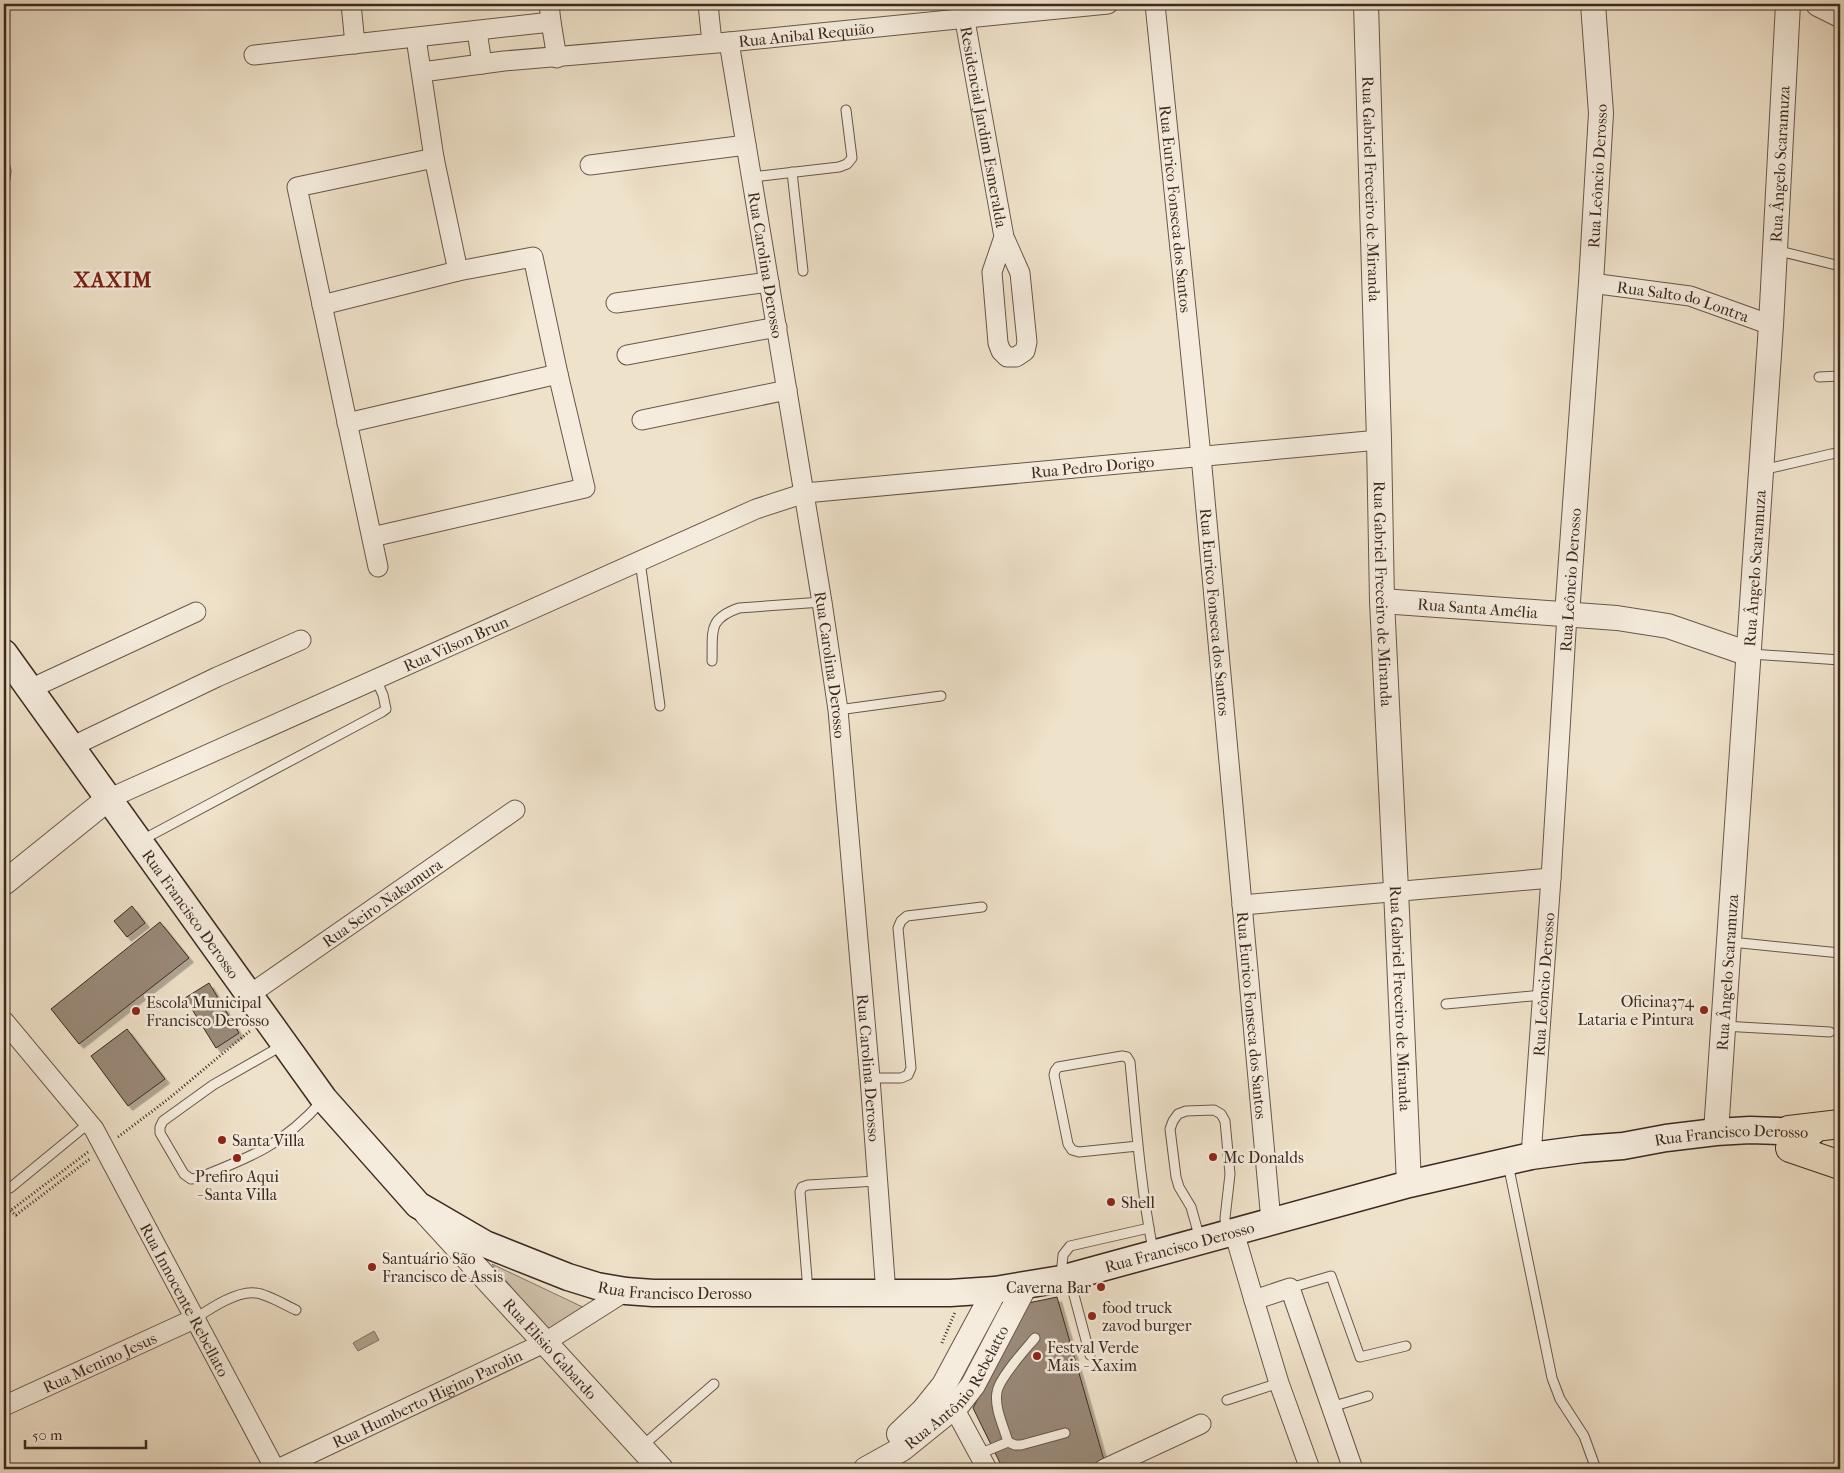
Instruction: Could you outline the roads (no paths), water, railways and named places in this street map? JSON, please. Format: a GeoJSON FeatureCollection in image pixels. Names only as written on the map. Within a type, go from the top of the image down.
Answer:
{"type":"FeatureCollection","features":[{"type":"Feature","properties":{"kind":"highway"},"geometry":{"type":"LineString","coordinates":[[1789,1139],[1840,1124]]}},
{"type":"Feature","properties":{"kind":"highway"},"geometry":{"type":"LineString","coordinates":[[1789,1139],[1840,1165]]}},
{"type":"Feature","properties":{"kind":"main road","name":"Rua Francisco Derosso"},"geometry":{"type":"LineString","coordinates":[[4,653],[324,1099],[418,1205],[485,1244],[568,1277],[597,1286],[653,1293],[886,1294],[995,1290],[1065,1278],[1409,1184],[1519,1159],[1716,1132],[1789,1139],[1840,1154]]}},
{"type":"Feature","properties":{"kind":"main road","name":"Rua Francisco Derosso"},"geometry":{"type":"LineString","coordinates":[[1623,1146],[1668,1149],[1751,1146],[1789,1139],[1840,1135]]}},
{"type":"Feature","properties":{"kind":"street"},"geometry":{"type":"LineString","coordinates":[[350,4],[355,44]]}},
{"type":"Feature","properties":{"kind":"street","name":"Rua Carolina Derosso"},"geometry":{"type":"LineString","coordinates":[[708,4],[720,42],[746,145],[752,177],[805,493],[838,710],[870,1078],[886,1294]]}},
{"type":"Feature","properties":{"kind":"street","name":"Rua Anibal Requião"},"geometry":{"type":"LineString","coordinates":[[422,72],[504,61],[557,58],[720,42],[962,11],[1108,4]]}},
{"type":"Feature","properties":{"kind":"street","name":"Rua Eurico Fonseca dos Santos"},"geometry":{"type":"LineString","coordinates":[[1155,4],[1201,456],[1271,1221]]}},
{"type":"Feature","properties":{"kind":"street","name":"Rua Gabriel Freceiro de Miranda"},"geometry":{"type":"LineString","coordinates":[[1366,4],[1382,601],[1409,1184]]}},
{"type":"Feature","properties":{"kind":"street","name":"Rua Leôncio Derosso"},"geometry":{"type":"LineString","coordinates":[[1519,1159],[1542,995],[1567,615],[1592,283],[1601,113],[1593,4]]}},
{"type":"Feature","properties":{"kind":"street","name":"Rua Ângelo Scaramuza"},"geometry":{"type":"LineString","coordinates":[[1716,1132],[1772,325],[1788,4]]}},
{"type":"Feature","properties":{"kind":"street"},"geometry":{"type":"LineString","coordinates":[[1818,4],[1840,15]]}},
{"type":"Feature","properties":{"kind":"street","name":"Residencial Jardim Esmeralda"},"geometry":{"type":"LineString","coordinates":[[962,11],[1004,237],[1020,273],[1027,342],[1025,351],[1016,357],[1007,356],[1001,351],[998,343],[992,272],[1004,237]]}},
{"type":"Feature","properties":{"kind":"street"},"geometry":{"type":"LineString","coordinates":[[254,55],[477,31],[550,13],[557,58]]}},
{"type":"Feature","properties":{"kind":"street"},"geometry":{"type":"LineString","coordinates":[[477,31],[482,64]]}},
{"type":"Feature","properties":{"kind":"street"},"geometry":{"type":"LineString","coordinates":[[416,38],[434,158],[458,271]]}},
{"type":"Feature","properties":{"kind":"street"},"geometry":{"type":"LineString","coordinates":[[590,165],[746,145]]}},
{"type":"Feature","properties":{"kind":"street"},"geometry":{"type":"LineString","coordinates":[[378,567],[297,187],[434,158]]}},
{"type":"Feature","properties":{"kind":"street"},"geometry":{"type":"LineString","coordinates":[[322,305],[458,271],[532,257],[585,488],[372,537]]}},
{"type":"Feature","properties":{"kind":"street"},"geometry":{"type":"LineString","coordinates":[[616,303],[769,282]]}},
{"type":"Feature","properties":{"kind":"street","name":"Rua Salto do Lontra"},"geometry":{"type":"LineString","coordinates":[[1592,283],[1690,296],[1772,325]]}},
{"type":"Feature","properties":{"kind":"street"},"geometry":{"type":"LineString","coordinates":[[627,355],[777,327]]}},
{"type":"Feature","properties":{"kind":"street"},"geometry":{"type":"LineString","coordinates":[[347,423],[558,374]]}},
{"type":"Feature","properties":{"kind":"street"},"geometry":{"type":"LineString","coordinates":[[642,420],[787,390]]}},
{"type":"Feature","properties":{"kind":"street","name":"Rua Pedro Dorigo"},"geometry":{"type":"LineString","coordinates":[[805,493],[1379,440]]}},
{"type":"Feature","properties":{"kind":"street","name":"Rua Vilson Brun"},"geometry":{"type":"LineString","coordinates":[[108,799],[756,508],[805,493]]}},
{"type":"Feature","properties":{"kind":"street","name":"Rua Santa Amélia"},"geometry":{"type":"LineString","coordinates":[[1382,601],[1617,618],[1668,626],[1749,654]]}},
{"type":"Feature","properties":{"kind":"street"},"geometry":{"type":"LineString","coordinates":[[30,689],[196,612]]}},
{"type":"Feature","properties":{"kind":"street"},"geometry":{"type":"LineString","coordinates":[[71,747],[217,677],[301,640]]}},
{"type":"Feature","properties":{"kind":"street"},"geometry":{"type":"LineString","coordinates":[[4,883],[108,799]]}},
{"type":"Feature","properties":{"kind":"street","name":"Rua Seiro Nakamura"},"geometry":{"type":"LineString","coordinates":[[250,995],[515,810]]}},
{"type":"Feature","properties":{"kind":"street"},"geometry":{"type":"LineString","coordinates":[[1242,905],[1396,890],[1551,878]]}},
{"type":"Feature","properties":{"kind":"street","name":"Rua Innocente Rebellato"},"geometry":{"type":"LineString","coordinates":[[4,1021],[92,1126],[277,1469]]}},
{"type":"Feature","properties":{"kind":"street","name":"Rua Elisio Gabardo"},"geometry":{"type":"LineString","coordinates":[[418,1205],[661,1469]]}},
{"type":"Feature","properties":{"kind":"street"},"geometry":{"type":"LineString","coordinates":[[1230,1233],[1310,1469]]}},
{"type":"Feature","properties":{"kind":"street","name":"Rua Antônio Rebelatto"},"geometry":{"type":"LineString","coordinates":[[858,1469],[906,1429],[973,1385],[1025,1286]]}},
{"type":"Feature","properties":{"kind":"street"},"geometry":{"type":"LineString","coordinates":[[1254,1300],[1290,1288],[1353,1469]]}},
{"type":"Feature","properties":{"kind":"street","name":"Rua Antônio Rebelatto"},"geometry":{"type":"LineString","coordinates":[[866,1469],[902,1449],[946,1401],[948,1377],[995,1290]]}},
{"type":"Feature","properties":{"kind":"street","name":"Rua Humberto Higino Parolin"},"geometry":{"type":"LineString","coordinates":[[277,1469],[544,1343],[626,1291]]}},
{"type":"Feature","properties":{"kind":"street","name":"Rua Menino Jesus"},"geometry":{"type":"LineString","coordinates":[[4,1406],[196,1318]]}},
{"type":"Feature","properties":{"kind":"street"},"geometry":{"type":"LineString","coordinates":[[946,1401],[983,1462]]}},
{"type":"Feature","properties":{"kind":"street"},"geometry":{"type":"LineString","coordinates":[[1104,1469],[1201,1424]]}},
{"type":"Feature","properties":{"kind":"lane"},"geometry":{"type":"LineString","coordinates":[[752,177],[839,167],[847,164],[852,158],[846,110]]}},
{"type":"Feature","properties":{"kind":"lane"},"geometry":{"type":"LineString","coordinates":[[4,163],[6,171],[4,185]]}},
{"type":"Feature","properties":{"kind":"lane"},"geometry":{"type":"LineString","coordinates":[[792,172],[803,271]]}},
{"type":"Feature","properties":{"kind":"lane"},"geometry":{"type":"LineString","coordinates":[[1775,250],[1840,266]]}},
{"type":"Feature","properties":{"kind":"lane"},"geometry":{"type":"LineString","coordinates":[[1819,377],[1840,376]]}},
{"type":"Feature","properties":{"kind":"lane"},"geometry":{"type":"LineString","coordinates":[[1762,470],[1840,453]]}},
{"type":"Feature","properties":{"kind":"lane"},"geometry":{"type":"LineString","coordinates":[[640,561],[660,706]]}},
{"type":"Feature","properties":{"kind":"lane"},"geometry":{"type":"LineString","coordinates":[[712,662],[713,629],[716,622],[729,612],[739,608],[822,602]]}},
{"type":"Feature","properties":{"kind":"lane"},"geometry":{"type":"LineString","coordinates":[[1749,654],[1840,660]]}},
{"type":"Feature","properties":{"kind":"lane"},"geometry":{"type":"LineString","coordinates":[[139,842],[382,712],[386,709],[386,704],[376,679]]}},
{"type":"Feature","properties":{"kind":"lane"},"geometry":{"type":"LineString","coordinates":[[838,710],[941,696]]}},
{"type":"Feature","properties":{"kind":"lane"},"geometry":{"type":"LineString","coordinates":[[870,1078],[901,1078],[908,1075],[911,1068],[898,928],[901,921],[907,916],[982,907]]}},
{"type":"Feature","properties":{"kind":"lane"},"geometry":{"type":"LineString","coordinates":[[1728,941],[1840,953]]}},
{"type":"Feature","properties":{"kind":"lane"},"geometry":{"type":"LineString","coordinates":[[1446,1004],[1542,995]]}},
{"type":"Feature","properties":{"kind":"lane"},"geometry":{"type":"LineString","coordinates":[[1722,1026],[1830,1032]]}},
{"type":"Feature","properties":{"kind":"lane"},"geometry":{"type":"LineString","coordinates":[[285,1044],[260,1060],[213,1085],[163,1121],[160,1127],[160,1134],[184,1174],[190,1178],[198,1178],[256,1155],[278,1142],[305,1121],[324,1099]]}},
{"type":"Feature","properties":{"kind":"lane"},"geometry":{"type":"LineString","coordinates":[[1138,1146],[1079,1152],[1072,1150],[1068,1144],[1054,1075],[1058,1067],[1122,1056],[1128,1057],[1138,1146],[1154,1254]]}},
{"type":"Feature","properties":{"kind":"lane"},"geometry":{"type":"LineString","coordinates":[[1200,1241],[1191,1207],[1179,1187],[1176,1177],[1170,1129],[1172,1121],[1178,1114],[1186,1111],[1214,1110],[1221,1114],[1225,1121],[1230,1174],[1225,1218],[1230,1233]]}},
{"type":"Feature","properties":{"kind":"lane"},"geometry":{"type":"LineString","coordinates":[[10,1188],[92,1126]]}},
{"type":"Feature","properties":{"kind":"lane"},"geometry":{"type":"LineString","coordinates":[[1519,1159],[1552,1378],[1560,1399],[1584,1436],[1596,1469]]}},
{"type":"Feature","properties":{"kind":"lane"},"geometry":{"type":"LineString","coordinates":[[809,1294],[800,1192],[802,1187],[808,1185],[877,1181]]}},
{"type":"Feature","properties":{"kind":"lane"},"geometry":{"type":"LineString","coordinates":[[1090,1355],[1065,1278],[1063,1255],[1070,1246],[1149,1228]]}},
{"type":"Feature","properties":{"kind":"lane"},"geometry":{"type":"LineString","coordinates":[[1290,1288],[1331,1276],[1360,1357],[1406,1346]]}},
{"type":"Feature","properties":{"kind":"lane"},"geometry":{"type":"LineString","coordinates":[[196,1318],[219,1304],[247,1293],[258,1292],[296,1310]]}},
{"type":"Feature","properties":{"kind":"lane"},"geometry":{"type":"LineString","coordinates":[[1008,1442],[997,1405],[997,1392],[1001,1382],[1035,1338]]}},
{"type":"Feature","properties":{"kind":"lane"},"geometry":{"type":"LineString","coordinates":[[1227,1400],[1280,1383]]}},
{"type":"Feature","properties":{"kind":"lane"},"geometry":{"type":"LineString","coordinates":[[641,1448],[714,1384]]}},
{"type":"Feature","properties":{"kind":"lane"},"geometry":{"type":"LineString","coordinates":[[1331,1407],[1368,1396]]}},
{"type":"Feature","properties":{"kind":"lane"},"geometry":{"type":"LineString","coordinates":[[1008,1442],[1021,1445],[1065,1432]]}},
{"type":"Feature","properties":{"kind":"lane"},"geometry":{"type":"LineString","coordinates":[[983,1462],[1008,1442]]}},
{"type":"Feature","properties":{"kind":"place","name":"Oficina374 Lataria e Pintura"},"geometry":{"type":"Point","coordinates":[1704,1010]}},
{"type":"Feature","properties":{"kind":"place","name":"Escola Municipal Francisco Derosso"},"geometry":{"type":"Point","coordinates":[136,1011]}},
{"type":"Feature","properties":{"kind":"place","name":"Santa Villa"},"geometry":{"type":"Point","coordinates":[222,1140]}},
{"type":"Feature","properties":{"kind":"place","name":"Mc Donalds"},"geometry":{"type":"Point","coordinates":[1213,1157]}},
{"type":"Feature","properties":{"kind":"place","name":"Prefiro Aqui - Santa Villa"},"geometry":{"type":"Point","coordinates":[237,1158]}},
{"type":"Feature","properties":{"kind":"place","name":"Shell"},"geometry":{"type":"Point","coordinates":[1111,1202]}},
{"type":"Feature","properties":{"kind":"place","name":"Santuário São Francisco de Assis"},"geometry":{"type":"Point","coordinates":[372,1267]}},
{"type":"Feature","properties":{"kind":"place","name":"Caverna Bar"},"geometry":{"type":"Point","coordinates":[1101,1287]}},
{"type":"Feature","properties":{"kind":"place","name":"food truck zavod burger"},"geometry":{"type":"Point","coordinates":[1092,1316]}},
{"type":"Feature","properties":{"kind":"place","name":"Festval Verde Mais - Xaxim"},"geometry":{"type":"Point","coordinates":[1037,1356]}},
{"type":"Feature","properties":{"kind":"district","name":"XAXIM"},"geometry":{"type":"Point","coordinates":[113,280]}}]}
